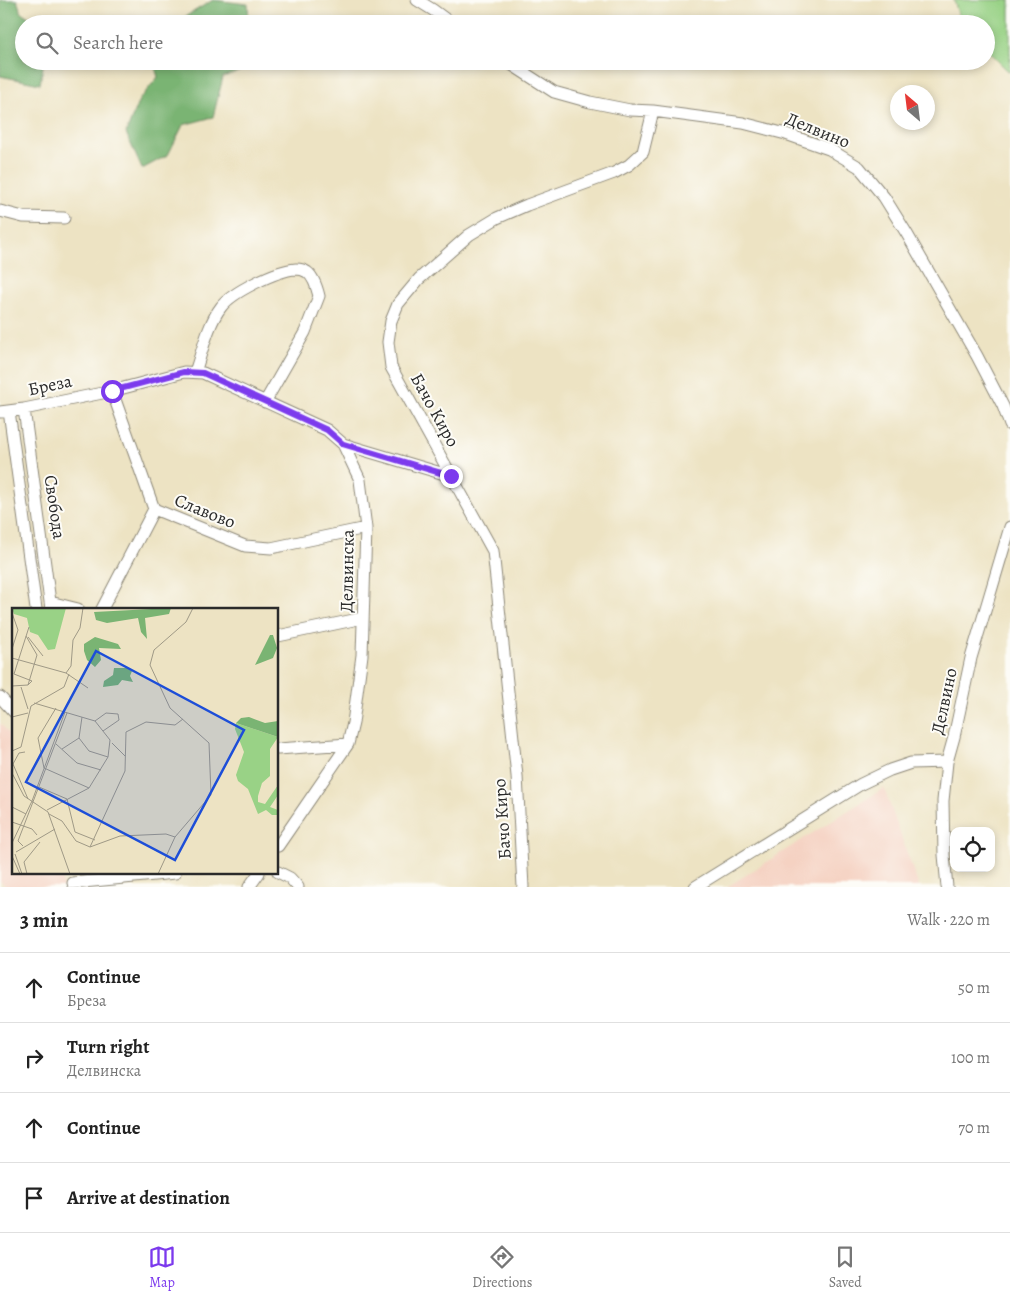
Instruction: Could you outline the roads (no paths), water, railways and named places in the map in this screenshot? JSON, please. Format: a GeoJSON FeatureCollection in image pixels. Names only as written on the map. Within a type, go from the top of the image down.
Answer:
{"type":"FeatureCollection","features":[{"type":"Feature","properties":{"kind":"street"},"geometry":{"type":"LineString","coordinates":[[417,0],[440,15]]}},
{"type":"Feature","properties":{"kind":"street","name":"Делвино"},"geometry":{"type":"LineString","coordinates":[[520,70],[554,92],[622,108],[743,123],[786,134],[829,149],[859,167],[884,197],[907,234],[977,356],[1003,406],[1010,425]]}},
{"type":"Feature","properties":{"kind":"street","name":"Бачо Киро"},"geometry":{"type":"LineString","coordinates":[[523,887],[517,776],[493,551],[391,367],[388,342],[391,321],[398,304],[420,279],[469,235],[497,218],[527,204],[614,174],[629,165],[642,152],[653,111]]}},
{"type":"Feature","properties":{"kind":"street"},"geometry":{"type":"LineString","coordinates":[[0,211],[22,216],[64,218]]}},
{"type":"Feature","properties":{"kind":"street"},"geometry":{"type":"LineString","coordinates":[[195,372],[211,325],[220,307],[230,298],[267,277],[285,271],[298,269],[308,273],[314,282],[319,296],[305,332],[265,402]]}},
{"type":"Feature","properties":{"kind":"street","name":"Бреза"},"geometry":{"type":"LineString","coordinates":[[5,412],[112,391],[184,372],[195,372]]}},
{"type":"Feature","properties":{"kind":"street","name":"Делвинска"},"geometry":{"type":"LineString","coordinates":[[195,372],[203,373],[327,430],[343,444],[360,480],[366,528],[362,655],[353,723],[348,744],[279,845]]}},
{"type":"Feature","properties":{"kind":"street","name":"Славово"},"geometry":{"type":"LineString","coordinates":[[112,391],[154,509],[245,546],[271,548],[366,528]]}},
{"type":"Feature","properties":{"kind":"street","name":"Свобода"},"geometry":{"type":"LineString","coordinates":[[24,409],[50,606]]}},
{"type":"Feature","properties":{"kind":"street","name":"Свобода"},"geometry":{"type":"LineString","coordinates":[[5,412],[36,608]]}},
{"type":"Feature","properties":{"kind":"street"},"geometry":{"type":"LineString","coordinates":[[343,444],[451,476]]}},
{"type":"Feature","properties":{"kind":"street"},"geometry":{"type":"LineString","coordinates":[[103,608],[154,509]]}},
{"type":"Feature","properties":{"kind":"street","name":"Делвино"},"geometry":{"type":"LineString","coordinates":[[947,887],[944,854],[944,810],[947,762],[971,658],[1010,527]]}},
{"type":"Feature","properties":{"kind":"street"},"geometry":{"type":"LineString","coordinates":[[50,606],[64,608]]}},
{"type":"Feature","properties":{"kind":"street"},"geometry":{"type":"LineString","coordinates":[[279,636],[363,618]]}},
{"type":"Feature","properties":{"kind":"street"},"geometry":{"type":"LineString","coordinates":[[0,696],[12,710]]}},
{"type":"Feature","properties":{"kind":"street"},"geometry":{"type":"LineString","coordinates":[[279,749],[348,744]]}},
{"type":"Feature","properties":{"kind":"street"},"geometry":{"type":"LineString","coordinates":[[695,887],[861,784],[890,770],[911,763],[947,762]]}},
{"type":"Feature","properties":{"kind":"street"},"geometry":{"type":"LineString","coordinates":[[279,872],[290,878],[298,887]]}},
{"type":"Feature","properties":{"kind":"street"},"geometry":{"type":"LineString","coordinates":[[73,881],[163,874]]}},
{"type":"Feature","properties":{"kind":"street"},"geometry":{"type":"LineString","coordinates":[[249,887],[258,874]]}}]}
